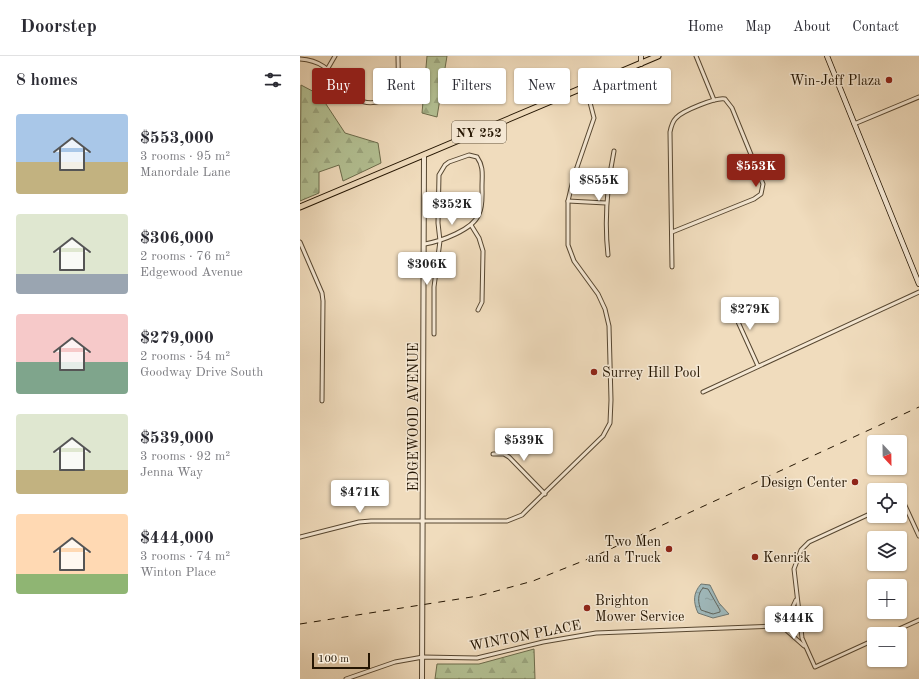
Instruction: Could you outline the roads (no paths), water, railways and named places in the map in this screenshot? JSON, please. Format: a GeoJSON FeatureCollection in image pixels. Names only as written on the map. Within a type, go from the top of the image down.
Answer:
{"type":"FeatureCollection","features":[{"type":"Feature","properties":{"kind":"main road","name":"NY 252"},"geometry":{"type":"LineString","coordinates":[[631,68],[658,56]]}},
{"type":"Feature","properties":{"kind":"main road"},"geometry":{"type":"LineString","coordinates":[[827,56],[919,284]]}},
{"type":"Feature","properties":{"kind":"main road","name":"NY 252"},"geometry":{"type":"LineString","coordinates":[[300,207],[578,90]]}},
{"type":"Feature","properties":{"kind":"street"},"geometry":{"type":"LineString","coordinates":[[300,59],[313,61],[328,68],[335,56]]}},
{"type":"Feature","properties":{"kind":"street"},"geometry":{"type":"LineString","coordinates":[[365,102],[379,102],[393,92],[397,83],[398,56]]}},
{"type":"Feature","properties":{"kind":"street"},"geometry":{"type":"LineString","coordinates":[[641,56],[641,64]]}},
{"type":"Feature","properties":{"kind":"street"},"geometry":{"type":"LineString","coordinates":[[696,56],[714,100]]}},
{"type":"Feature","properties":{"kind":"street"},"geometry":{"type":"LineString","coordinates":[[854,124],[919,97]]}},
{"type":"Feature","properties":{"kind":"street"},"geometry":{"type":"LineString","coordinates":[[672,232],[754,199],[762,191],[763,184],[730,103],[722,98],[680,114],[671,126],[672,267]]}},
{"type":"Feature","properties":{"kind":"street"},"geometry":{"type":"LineString","coordinates":[[300,537],[359,522],[507,521],[522,515],[597,444],[603,436],[610,424],[611,400],[609,326],[605,309],[598,294],[579,269],[570,253],[567,220],[568,201],[574,176],[594,118],[590,104]]}},
{"type":"Feature","properties":{"kind":"street"},"geometry":{"type":"LineString","coordinates":[[608,255],[605,227],[606,202],[614,151]]}},
{"type":"Feature","properties":{"kind":"street"},"geometry":{"type":"LineString","coordinates":[[424,244],[440,241],[471,225],[477,219],[481,208],[483,166],[477,157],[472,155],[447,164],[439,175],[438,223],[440,241],[434,288],[434,334]]}},
{"type":"Feature","properties":{"kind":"street","name":"EDGEWOOD AVENUE"},"geometry":{"type":"LineString","coordinates":[[422,679],[424,156]]}},
{"type":"Feature","properties":{"kind":"street"},"geometry":{"type":"LineString","coordinates":[[568,201],[606,202]]}},
{"type":"Feature","properties":{"kind":"street"},"geometry":{"type":"LineString","coordinates":[[471,225],[479,238],[483,251],[482,302],[478,310]]}},
{"type":"Feature","properties":{"kind":"street"},"geometry":{"type":"LineString","coordinates":[[300,242],[322,293],[322,401]]}},
{"type":"Feature","properties":{"kind":"street"},"geometry":{"type":"LineString","coordinates":[[703,392],[919,292]]}},
{"type":"Feature","properties":{"kind":"street"},"geometry":{"type":"LineString","coordinates":[[729,302],[758,366]]}},
{"type":"Feature","properties":{"kind":"street"},"geometry":{"type":"LineString","coordinates":[[493,454],[504,454],[509,457],[545,494]]}},
{"type":"Feature","properties":{"kind":"street"},"geometry":{"type":"LineString","coordinates":[[907,510],[919,536]]}},
{"type":"Feature","properties":{"kind":"street"},"geometry":{"type":"LineString","coordinates":[[867,515],[816,539],[801,550],[794,569],[802,638],[815,667],[867,643]]}},
{"type":"Feature","properties":{"kind":"street"},"geometry":{"type":"LineString","coordinates":[[797,598],[790,613],[778,626],[786,630],[806,649]]}},
{"type":"Feature","properties":{"kind":"street"},"geometry":{"type":"LineString","coordinates":[[904,627],[919,620]]}},
{"type":"Feature","properties":{"kind":"street","name":"WINTON PLACE"},"geometry":{"type":"LineString","coordinates":[[346,679],[395,662],[422,657],[477,658],[558,639],[619,631],[800,625]]}},
{"type":"Feature","properties":{"kind":"water"},"geometry":{"type":"Polygon","coordinates":[[[701,584],[710,585],[719,603],[729,614],[713,618],[698,613],[695,605],[695,594],[701,584]]]}},
{"type":"Feature","properties":{"kind":"railway"},"geometry":{"type":"LineString","coordinates":[[300,624],[478,596],[533,581],[593,557],[919,407]]}},
{"type":"Feature","properties":{"kind":"place","name":"Win-Jeff Plaza"},"geometry":{"type":"Point","coordinates":[889,80]}},
{"type":"Feature","properties":{"kind":"place","name":"Surrey Hill Pool"},"geometry":{"type":"Point","coordinates":[594,372]}},
{"type":"Feature","properties":{"kind":"place","name":"Design Center"},"geometry":{"type":"Point","coordinates":[855,482]}},
{"type":"Feature","properties":{"kind":"place","name":"Two Men and a Truck"},"geometry":{"type":"Point","coordinates":[669,549]}},
{"type":"Feature","properties":{"kind":"place","name":"Kenrick"},"geometry":{"type":"Point","coordinates":[755,557]}},
{"type":"Feature","properties":{"kind":"place","name":"Brighton Mower Service"},"geometry":{"type":"Point","coordinates":[587,608]}}]}
